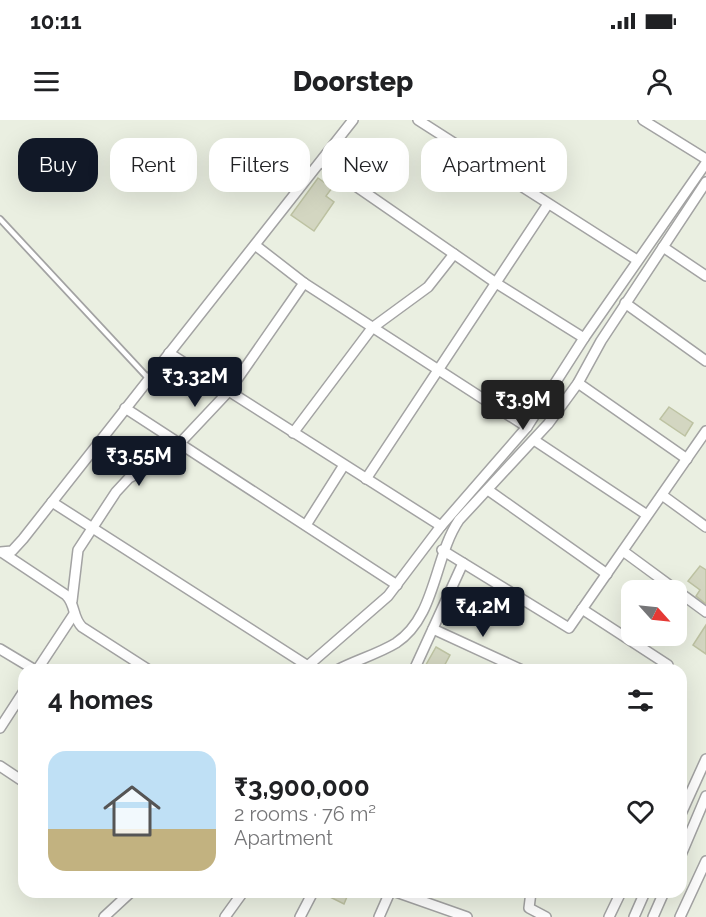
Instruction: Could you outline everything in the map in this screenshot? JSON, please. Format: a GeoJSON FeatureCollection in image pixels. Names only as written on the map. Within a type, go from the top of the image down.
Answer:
{"type":"FeatureCollection","features":[{"type":"Feature","properties":{"kind":"street"},"geometry":{"type":"LineString","coordinates":[[1,553],[12,550],[23,539],[353,120]]}},
{"type":"Feature","properties":{"kind":"street"},"geometry":{"type":"LineString","coordinates":[[418,120],[637,261]]}},
{"type":"Feature","properties":{"kind":"street"},"geometry":{"type":"LineString","coordinates":[[311,664],[367,616],[398,585],[441,526],[527,427],[584,338],[706,161],[643,120]]}},
{"type":"Feature","properties":{"kind":"street"},"geometry":{"type":"LineString","coordinates":[[321,162],[496,283],[584,338]]}},
{"type":"Feature","properties":{"kind":"street"},"geometry":{"type":"LineString","coordinates":[[350,664],[396,643],[410,631],[422,614],[442,550],[459,520],[534,440],[578,383],[625,303],[705,186]]}},
{"type":"Feature","properties":{"kind":"street"},"geometry":{"type":"LineString","coordinates":[[366,479],[548,204]]}},
{"type":"Feature","properties":{"kind":"street"},"geometry":{"type":"LineString","coordinates":[[255,245],[304,283],[527,427]]}},
{"type":"Feature","properties":{"kind":"street"},"geometry":{"type":"LineString","coordinates":[[663,247],[706,276]]}},
{"type":"Feature","properties":{"kind":"street"},"geometry":{"type":"LineString","coordinates":[[293,433],[372,328],[428,287],[454,254]]}},
{"type":"Feature","properties":{"kind":"street"},"geometry":{"type":"LineString","coordinates":[[140,664],[82,627],[74,614],[72,601],[76,558],[92,527],[122,484],[155,464],[180,443],[229,392],[304,283]]}},
{"type":"Feature","properties":{"kind":"street"},"geometry":{"type":"LineString","coordinates":[[625,303],[706,361]]}},
{"type":"Feature","properties":{"kind":"street"},"geometry":{"type":"LineString","coordinates":[[169,353],[441,526]]}},
{"type":"Feature","properties":{"kind":"street"},"geometry":{"type":"LineString","coordinates":[[578,383],[687,459]]}},
{"type":"Feature","properties":{"kind":"street"},"geometry":{"type":"LineString","coordinates":[[125,408],[398,585]]}},
{"type":"Feature","properties":{"kind":"street"},"geometry":{"type":"LineString","coordinates":[[442,550],[569,628],[704,437]]}},
{"type":"Feature","properties":{"kind":"street"},"geometry":{"type":"LineString","coordinates":[[534,440],[647,515]]}},
{"type":"Feature","properties":{"kind":"street"},"geometry":{"type":"LineString","coordinates":[[306,525],[344,465]]}},
{"type":"Feature","properties":{"kind":"street"},"geometry":{"type":"LineString","coordinates":[[488,490],[607,573]]}},
{"type":"Feature","properties":{"kind":"street"},"geometry":{"type":"LineString","coordinates":[[662,495],[706,526]]}},
{"type":"Feature","properties":{"kind":"street"},"geometry":{"type":"LineString","coordinates":[[52,502],[300,664]]}},
{"type":"Feature","properties":{"kind":"street"},"geometry":{"type":"LineString","coordinates":[[622,551],[655,580]]}},
{"type":"Feature","properties":{"kind":"street"},"geometry":{"type":"LineString","coordinates":[[1,553],[72,601]]}},
{"type":"Feature","properties":{"kind":"street"},"geometry":{"type":"LineString","coordinates":[[417,664],[463,563]]}},
{"type":"Feature","properties":{"kind":"street"},"geometry":{"type":"LineString","coordinates":[[687,601],[706,612]]}},
{"type":"Feature","properties":{"kind":"street"},"geometry":{"type":"LineString","coordinates":[[582,609],[621,630]]}},
{"type":"Feature","properties":{"kind":"street"},"geometry":{"type":"LineString","coordinates":[[40,664],[74,614]]}},
{"type":"Feature","properties":{"kind":"street"},"geometry":{"type":"LineString","coordinates":[[433,629],[509,664]]}},
{"type":"Feature","properties":{"kind":"street"},"geometry":{"type":"LineString","coordinates":[[644,646],[667,664]]}},
{"type":"Feature","properties":{"kind":"street"},"geometry":{"type":"LineString","coordinates":[[0,649],[26,664]]}},
{"type":"Feature","properties":{"kind":"street"},"geometry":{"type":"LineString","coordinates":[[0,728],[18,700]]}},
{"type":"Feature","properties":{"kind":"street"},"geometry":{"type":"LineString","coordinates":[[687,801],[706,759]]}},
{"type":"Feature","properties":{"kind":"street"},"geometry":{"type":"LineString","coordinates":[[0,766],[18,778]]}},
{"type":"Feature","properties":{"kind":"street"},"geometry":{"type":"LineString","coordinates":[[687,841],[706,796]]}},
{"type":"Feature","properties":{"kind":"street"},"geometry":{"type":"LineString","coordinates":[[680,917],[706,861]]}},
{"type":"Feature","properties":{"kind":"street"},"geometry":{"type":"LineString","coordinates":[[104,917],[125,898]]}},
{"type":"Feature","properties":{"kind":"street"},"geometry":{"type":"LineString","coordinates":[[225,917],[239,898]]}},
{"type":"Feature","properties":{"kind":"street"},"geometry":{"type":"LineString","coordinates":[[300,917],[310,898]]}},
{"type":"Feature","properties":{"kind":"street"},"geometry":{"type":"LineString","coordinates":[[379,917],[387,898]]}},
{"type":"Feature","properties":{"kind":"street"},"geometry":{"type":"LineString","coordinates":[[413,898],[467,917]]}},
{"type":"Feature","properties":{"kind":"street"},"geometry":{"type":"LineString","coordinates":[[530,898],[527,913],[546,917]]}},
{"type":"Feature","properties":{"kind":"street"},"geometry":{"type":"LineString","coordinates":[[609,917],[618,898]]}},
{"type":"Feature","properties":{"kind":"street"},"geometry":{"type":"LineString","coordinates":[[634,917],[642,898]]}},
{"type":"Feature","properties":{"kind":"street"},"geometry":{"type":"LineString","coordinates":[[653,917],[661,898]]}},
{"type":"Feature","properties":{"kind":"lane"},"geometry":{"type":"LineString","coordinates":[[0,219],[148,378]]}},
{"type":"Feature","properties":{"kind":"building"},"geometry":{"type":"Polygon","coordinates":[[[318,178],[322,181],[322,192],[329,192],[326,196],[334,202],[314,231],[291,215],[318,178]]]}},
{"type":"Feature","properties":{"kind":"building"},"geometry":{"type":"Polygon","coordinates":[[[669,407],[693,423],[685,436],[660,419],[669,407]]]}},
{"type":"Feature","properties":{"kind":"building"},"geometry":{"type":"Polygon","coordinates":[[[700,566],[706,570],[706,604],[696,596],[700,590],[688,581],[700,566]]]}},
{"type":"Feature","properties":{"kind":"building"},"geometry":{"type":"Polygon","coordinates":[[[706,625],[706,654],[693,645],[706,625]]]}},
{"type":"Feature","properties":{"kind":"building"},"geometry":{"type":"Polygon","coordinates":[[[436,647],[450,655],[445,664],[426,664],[436,647]]]}},
{"type":"Feature","properties":{"kind":"building"},"geometry":{"type":"Polygon","coordinates":[[[332,898],[346,898],[344,904],[332,898]]]}}]}
